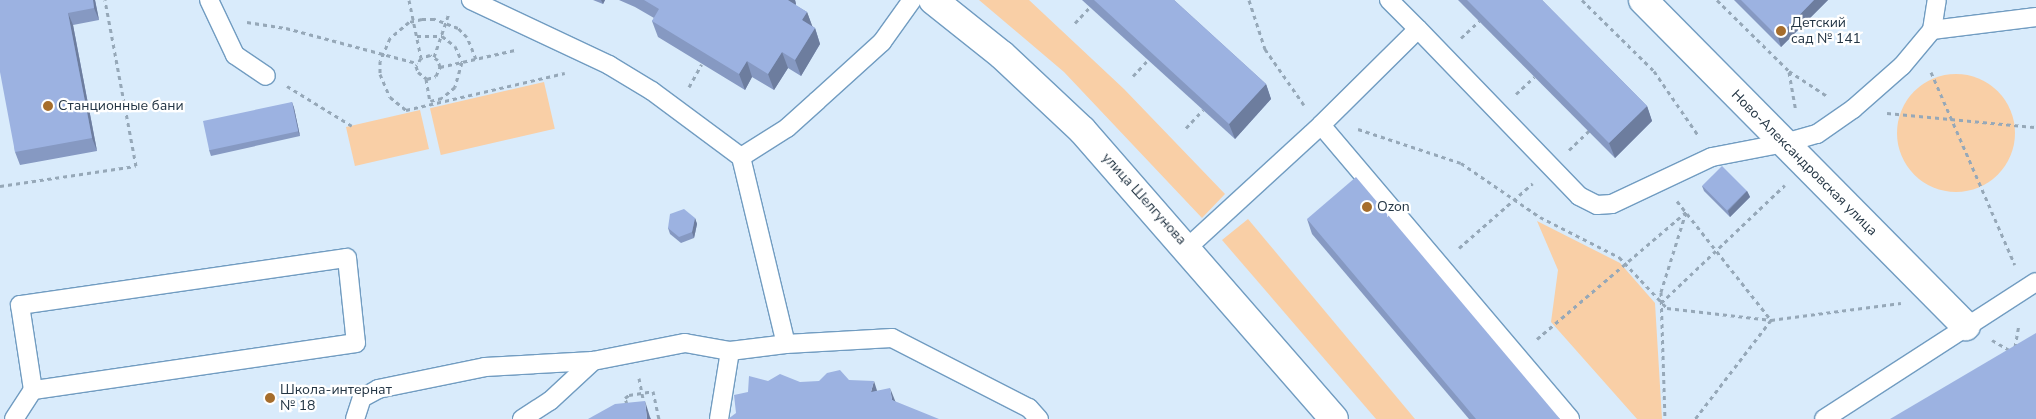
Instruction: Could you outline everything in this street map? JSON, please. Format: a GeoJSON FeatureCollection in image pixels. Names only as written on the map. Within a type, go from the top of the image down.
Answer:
{"type":"FeatureCollection","features":[{"type":"Feature","properties":{"kind":"street","name":"улица Шелгунова"},"geometry":{"type":"LineString","coordinates":[[933,0],[1002,55],[1082,130],[1187,248],[1334,419]]}},
{"type":"Feature","properties":{"kind":"street","name":"Ново-Александровская улица"},"geometry":{"type":"LineString","coordinates":[[1642,0],[1966,326]]}},
{"type":"Feature","properties":{"kind":"lane"},"geometry":{"type":"LineString","coordinates":[[471,0],[583,52],[652,92],[741,157],[786,344]]}},
{"type":"Feature","properties":{"kind":"lane"},"geometry":{"type":"LineString","coordinates":[[741,157],[787,128],[818,101],[882,42],[912,0]]}},
{"type":"Feature","properties":{"kind":"lane"},"geometry":{"type":"LineString","coordinates":[[1389,0],[1579,196],[1597,205],[1612,204],[1712,157],[1785,144],[1817,134],[1852,109],[1920,47],[1932,30],[1937,0]]}},
{"type":"Feature","properties":{"kind":"lane"},"geometry":{"type":"LineString","coordinates":[[212,8],[235,55],[266,76]]}},
{"type":"Feature","properties":{"kind":"lane"},"geometry":{"type":"LineString","coordinates":[[1932,30],[2036,17]]}},
{"type":"Feature","properties":{"kind":"lane"},"geometry":{"type":"LineString","coordinates":[[1187,248],[1321,125],[1418,29]]}},
{"type":"Feature","properties":{"kind":"lane"},"geometry":{"type":"LineString","coordinates":[[1321,125],[1570,419]]}},
{"type":"Feature","properties":{"kind":"lane"},"geometry":{"type":"LineString","coordinates":[[14,419],[33,390],[20,305],[347,258],[356,343],[33,390]]}},
{"type":"Feature","properties":{"kind":"lane"},"geometry":{"type":"LineString","coordinates":[[1824,419],[2030,286]]}},
{"type":"Feature","properties":{"kind":"lane"},"geometry":{"type":"LineString","coordinates":[[356,419],[362,398],[378,389],[485,367],[592,361],[685,343],[730,351],[786,344],[892,338],[1029,408],[1039,419]]}},
{"type":"Feature","properties":{"kind":"lane"},"geometry":{"type":"LineString","coordinates":[[720,419],[730,351]]}},
{"type":"Feature","properties":{"kind":"lane"},"geometry":{"type":"LineString","coordinates":[[522,419],[550,401],[592,361]]}},
{"type":"Feature","properties":{"kind":"path"},"geometry":{"type":"LineString","coordinates":[[0,186],[136,166],[106,0]]}},
{"type":"Feature","properties":{"kind":"path"},"geometry":{"type":"LineString","coordinates":[[409,0],[421,58]]}},
{"type":"Feature","properties":{"kind":"path"},"geometry":{"type":"LineString","coordinates":[[1249,0],[1266,49],[1283,78],[1321,125],[1359,129],[1461,163],[1540,217],[1626,262],[1661,304],[1667,308],[1771,320],[1939,298]]}},
{"type":"Feature","properties":{"kind":"path"},"geometry":{"type":"LineString","coordinates":[[1582,0],[1654,71],[1712,157]]}},
{"type":"Feature","properties":{"kind":"path"},"geometry":{"type":"LineString","coordinates":[[1717,0],[1789,71],[1831,99]]}},
{"type":"Feature","properties":{"kind":"path"},"geometry":{"type":"LineString","coordinates":[[434,57],[451,7]]}},
{"type":"Feature","properties":{"kind":"path"},"geometry":{"type":"LineString","coordinates":[[1075,23],[1090,7]]}},
{"type":"Feature","properties":{"kind":"path"},"geometry":{"type":"LineString","coordinates":[[212,8],[417,63]]}},
{"type":"Feature","properties":{"kind":"path"},"geometry":{"type":"LineString","coordinates":[[417,36],[442,36],[455,46],[462,62],[455,88],[442,98],[406,110],[390,97],[380,74],[382,54],[390,38],[414,21],[434,19],[446,22],[466,37],[476,59]]}},
{"type":"Feature","properties":{"kind":"path"},"geometry":{"type":"LineString","coordinates":[[440,67],[522,48],[534,29]]}},
{"type":"Feature","properties":{"kind":"path"},"geometry":{"type":"LineString","coordinates":[[1920,47],[2030,286],[2014,352]]}},
{"type":"Feature","properties":{"kind":"path"},"geometry":{"type":"LineString","coordinates":[[430,102],[570,72],[583,52]]}},
{"type":"Feature","properties":{"kind":"path"},"geometry":{"type":"LineString","coordinates":[[434,57],[421,58],[417,63],[419,74],[426,78],[436,76],[440,67]]}},
{"type":"Feature","properties":{"kind":"path"},"geometry":{"type":"LineString","coordinates":[[434,57],[440,67]]}},
{"type":"Feature","properties":{"kind":"path"},"geometry":{"type":"LineString","coordinates":[[1133,76],[1148,60]]}},
{"type":"Feature","properties":{"kind":"path"},"geometry":{"type":"LineString","coordinates":[[1789,71],[1797,117]]}},
{"type":"Feature","properties":{"kind":"path"},"geometry":{"type":"LineString","coordinates":[[266,76],[352,126]]}},
{"type":"Feature","properties":{"kind":"path"},"geometry":{"type":"LineString","coordinates":[[426,78],[430,102]]}},
{"type":"Feature","properties":{"kind":"path"},"geometry":{"type":"LineString","coordinates":[[1186,128],[1203,110]]}},
{"type":"Feature","properties":{"kind":"path"},"geometry":{"type":"LineString","coordinates":[[1879,112],[1954,121],[2036,126]]}},
{"type":"Feature","properties":{"kind":"path"},"geometry":{"type":"LineString","coordinates":[[1661,304],[1807,165]]}},
{"type":"Feature","properties":{"kind":"path"},"geometry":{"type":"LineString","coordinates":[[1662,181],[1771,320]]}},
{"type":"Feature","properties":{"kind":"path"},"geometry":{"type":"LineString","coordinates":[[1453,253],[1530,186]]}},
{"type":"Feature","properties":{"kind":"path"},"geometry":{"type":"LineString","coordinates":[[1517,356],[1686,212]]}},
{"type":"Feature","properties":{"kind":"path"},"geometry":{"type":"LineString","coordinates":[[1665,419],[1661,292],[1686,212]]}},
{"type":"Feature","properties":{"kind":"path"},"geometry":{"type":"LineString","coordinates":[[1695,419],[1771,320]]}},
{"type":"Feature","properties":{"kind":"path"},"geometry":{"type":"LineString","coordinates":[[632,411],[625,398],[653,391],[658,419]]}},
{"type":"Feature","properties":{"kind":"path"},"geometry":{"type":"LineString","coordinates":[[643,412],[645,406]]}},
{"type":"Feature","properties":{"kind":"shaded area"},"geometry":{"type":"Polygon","coordinates":[[[979,0],[1029,0],[1124,89],[1225,194],[1202,218],[1064,72],[979,0]]]}},
{"type":"Feature","properties":{"kind":"shaded area"},"geometry":{"type":"Polygon","coordinates":[[[1956,74],[1978,79],[1989,84],[2005,100],[2010,111],[2015,133],[2010,155],[2005,166],[1989,182],[1978,187],[1956,192],[1934,187],[1923,182],[1907,166],[1902,155],[1897,133],[1902,111],[1907,100],[1923,84],[1934,79],[1956,74]]]}},
{"type":"Feature","properties":{"kind":"shaded area"},"geometry":{"type":"Polygon","coordinates":[[[544,82],[555,129],[441,155],[430,108],[544,82]]]}},
{"type":"Feature","properties":{"kind":"shaded area"},"geometry":{"type":"Polygon","coordinates":[[[420,110],[429,149],[355,166],[346,127],[420,110]]]}},
{"type":"Feature","properties":{"kind":"shaded area"},"geometry":{"type":"Polygon","coordinates":[[[1248,219],[1415,419],[1376,419],[1222,240],[1248,219]]]}},
{"type":"Feature","properties":{"kind":"shaded area"},"geometry":{"type":"Polygon","coordinates":[[[1537,221],[1620,263],[1655,303],[1662,419],[1637,419],[1551,322],[1558,270],[1537,221]]]}},
{"type":"Feature","properties":{"kind":"building","name":"Станционные бани"},"geometry":{"type":"Polygon","coordinates":[[[0,0],[93,0],[94,8],[68,13],[92,138],[15,152],[0,72],[0,0]]]}},
{"type":"Feature","properties":{"kind":"building"},"geometry":{"type":"Polygon","coordinates":[[[644,0],[788,0],[807,12],[802,20],[815,28],[795,60],[782,52],[768,74],[747,61],[739,74],[652,21],[659,9],[644,0]]]}},
{"type":"Feature","properties":{"kind":"building"},"geometry":{"type":"Polygon","coordinates":[[[1094,0],[1174,0],[1266,84],[1229,124],[1094,0]]]}},
{"type":"Feature","properties":{"kind":"building"},"geometry":{"type":"Polygon","coordinates":[[[1467,0],[1542,0],[1647,106],[1609,143],[1467,0]]]}},
{"type":"Feature","properties":{"kind":"building"},"geometry":{"type":"Polygon","coordinates":[[[1741,0],[1814,0],[1778,37],[1741,0]]]}},
{"type":"Feature","properties":{"kind":"building"},"geometry":{"type":"Polygon","coordinates":[[[292,102],[298,131],[209,150],[203,121],[292,102]]]}},
{"type":"Feature","properties":{"kind":"building"},"geometry":{"type":"Polygon","coordinates":[[[1722,166],[1747,191],[1727,211],[1702,186],[1722,166]]]}},
{"type":"Feature","properties":{"kind":"building"},"geometry":{"type":"Polygon","coordinates":[[[1356,177],[1560,419],[1476,419],[1307,219],[1356,177]]]}},
{"type":"Feature","properties":{"kind":"building"},"geometry":{"type":"Polygon","coordinates":[[[684,209],[695,218],[692,232],[679,237],[668,228],[670,214],[684,209]]]}},
{"type":"Feature","properties":{"kind":"building"},"geometry":{"type":"Polygon","coordinates":[[[2036,333],[2036,419],[1890,419],[2036,333]]]}},
{"type":"Feature","properties":{"kind":"building"},"geometry":{"type":"Polygon","coordinates":[[[840,370],[849,380],[874,381],[871,392],[890,388],[892,400],[939,419],[728,419],[736,413],[734,395],[748,392],[749,376],[768,381],[780,374],[800,382],[819,381],[827,373],[840,370]]]}},
{"type":"Feature","properties":{"kind":"building"},"geometry":{"type":"Polygon","coordinates":[[[645,401],[647,419],[588,419],[615,404],[645,401]]]}},
{"type":"Feature","properties":{"kind":"place","name":"Детский сад № 141"},"geometry":{"type":"Point","coordinates":[1781,31]}},
{"type":"Feature","properties":{"kind":"place","name":"Станционные бани"},"geometry":{"type":"Point","coordinates":[48,106]}},
{"type":"Feature","properties":{"kind":"place","name":"Ozon"},"geometry":{"type":"Point","coordinates":[1367,207]}},
{"type":"Feature","properties":{"kind":"place","name":"Школа-интернат № 18"},"geometry":{"type":"Point","coordinates":[270,398]}}]}
